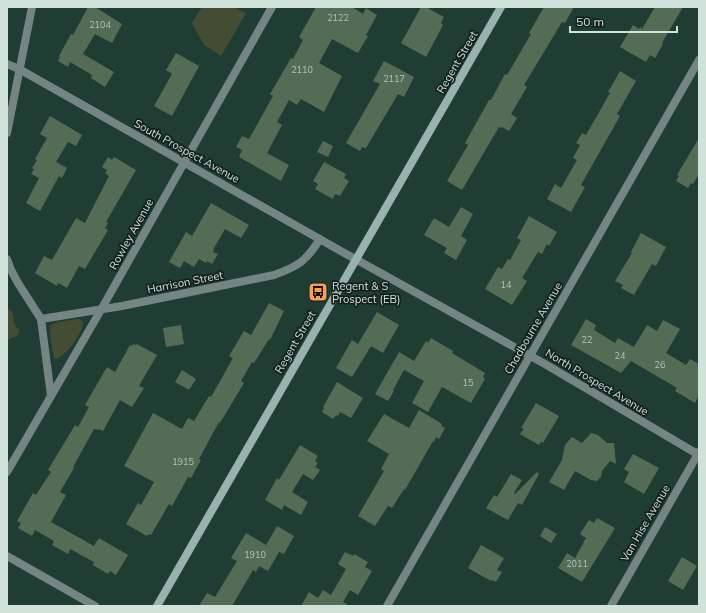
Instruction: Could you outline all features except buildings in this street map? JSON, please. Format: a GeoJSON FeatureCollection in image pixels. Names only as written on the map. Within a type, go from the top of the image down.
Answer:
{"type":"FeatureCollection","features":[{"type":"Feature","properties":{"kind":"main road","name":"Regent Street"},"geometry":{"type":"LineString","coordinates":[[157,606],[501,7]]}},
{"type":"Feature","properties":{"kind":"street"},"geometry":{"type":"LineString","coordinates":[[7,133],[32,7]]}},
{"type":"Feature","properties":{"kind":"street","name":"Rowley Avenue"},"geometry":{"type":"LineString","coordinates":[[7,472],[102,308],[272,7]]}},
{"type":"Feature","properties":{"kind":"street","name":"Chadbourne Avenue"},"geometry":{"type":"LineString","coordinates":[[387,606],[699,60]]}},
{"type":"Feature","properties":{"kind":"street","name":"South Prospect Avenue"},"geometry":{"type":"LineString","coordinates":[[7,64],[19,69],[356,259]]}},
{"type":"Feature","properties":{"kind":"street","name":"Harrison Street"},"geometry":{"type":"LineString","coordinates":[[41,320],[102,308],[122,306],[274,275],[301,263],[311,254],[320,239]]}},
{"type":"Feature","properties":{"kind":"street"},"geometry":{"type":"LineString","coordinates":[[7,259],[10,270],[41,320],[50,396]]}},
{"type":"Feature","properties":{"kind":"street","name":"North Prospect Avenue"},"geometry":{"type":"LineString","coordinates":[[356,259],[530,356],[698,454]]}},
{"type":"Feature","properties":{"kind":"street","name":"Van Hise Avenue"},"geometry":{"type":"LineString","coordinates":[[611,606],[698,454]]}},
{"type":"Feature","properties":{"kind":"street"},"geometry":{"type":"LineString","coordinates":[[7,556],[95,606]]}},
{"type":"Feature","properties":{"kind":"green space"},"geometry":{"type":"Polygon","coordinates":[[[202,7],[234,7],[246,13],[221,56],[204,45],[192,23],[202,7]]]}},
{"type":"Feature","properties":{"kind":"green space"},"geometry":{"type":"Polygon","coordinates":[[[7,308],[12,312],[15,326],[20,330],[17,336],[7,341],[7,308]]]}},
{"type":"Feature","properties":{"kind":"green space"},"geometry":{"type":"Polygon","coordinates":[[[80,319],[83,322],[77,338],[64,354],[56,359],[54,358],[50,326],[54,323],[80,319]]]}},
{"type":"Feature","properties":{"kind":"place","name":"Regent & S Prospect (EB)"},"geometry":{"type":"Point","coordinates":[318,292]}}]}
